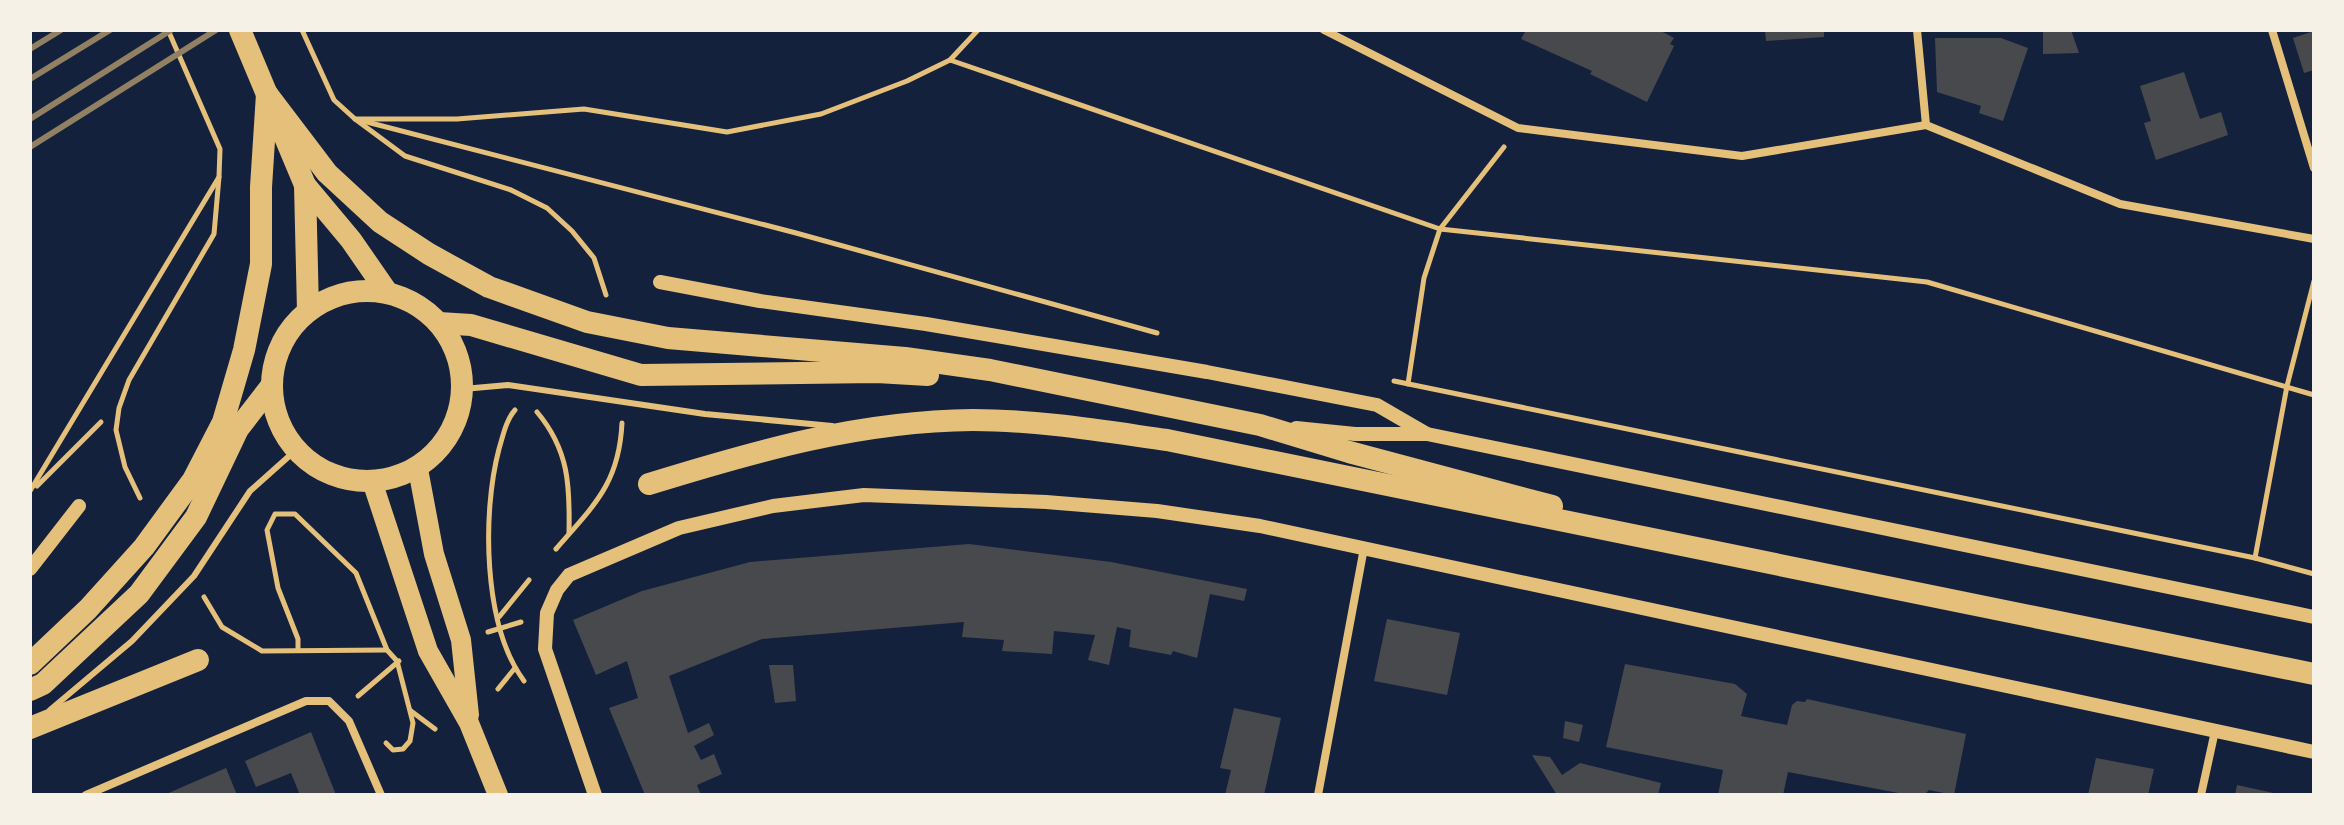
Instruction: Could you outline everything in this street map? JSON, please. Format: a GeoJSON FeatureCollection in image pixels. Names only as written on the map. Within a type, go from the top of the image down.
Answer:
{"type":"FeatureCollection","features":[{"type":"Feature","properties":{"kind":"highway"},"geometry":{"type":"LineString","coordinates":[[240,30],[305,185],[351,240],[387,292]]}},
{"type":"Feature","properties":{"kind":"highway"},"geometry":{"type":"LineString","coordinates":[[267,94],[327,173],[380,222],[489,287],[587,322],[668,338],[905,358],[1068,385],[1260,425],[1721,555]]}},
{"type":"Feature","properties":{"kind":"highway"},"geometry":{"type":"LineString","coordinates":[[30,664],[88,609],[144,547],[193,480],[223,422],[244,350],[261,264],[261,187],[267,94]]}},
{"type":"Feature","properties":{"kind":"highway"},"geometry":{"type":"LineString","coordinates":[[305,185],[308,311]]}},
{"type":"Feature","properties":{"kind":"highway"},"geometry":{"type":"LineString","coordinates":[[356,290],[387,292],[420,307],[439,323],[462,369],[463,389],[457,415],[448,433],[418,469],[398,479],[349,480],[310,464],[296,450],[285,435],[273,405],[272,385],[282,342],[308,311],[356,290]]}},
{"type":"Feature","properties":{"kind":"highway"},"geometry":{"type":"LineString","coordinates":[[439,323],[471,325],[641,375],[877,372],[1068,385]]}},
{"type":"Feature","properties":{"kind":"highway"},"geometry":{"type":"LineString","coordinates":[[30,690],[43,684],[139,594],[196,517],[238,429],[272,385]]}},
{"type":"Feature","properties":{"kind":"highway"},"geometry":{"type":"LineString","coordinates":[[649,484],[764,448],[864,428],[972,420],[1058,424],[1167,440],[2314,674]]}},
{"type":"Feature","properties":{"kind":"highway"},"geometry":{"type":"LineString","coordinates":[[30,728],[198,660]]}},
{"type":"Feature","properties":{"kind":"main road"},"geometry":{"type":"LineString","coordinates":[[418,469],[434,554],[461,640],[469,723]]}},
{"type":"Feature","properties":{"kind":"main road"},"geometry":{"type":"LineString","coordinates":[[372,481],[428,651],[469,723],[498,795]]}},
{"type":"Feature","properties":{"kind":"street"},"geometry":{"type":"LineString","coordinates":[[1324,30],[1518,128],[1742,156],[1926,125],[2120,204],[2314,239]]}},
{"type":"Feature","properties":{"kind":"street"},"geometry":{"type":"LineString","coordinates":[[1917,30],[1926,125]]}},
{"type":"Feature","properties":{"kind":"street"},"geometry":{"type":"LineString","coordinates":[[2272,30],[2314,168]]}},
{"type":"Feature","properties":{"kind":"street"},"geometry":{"type":"LineString","coordinates":[[660,282],[760,301],[926,324],[1207,372],[1377,405],[1427,434]]}},
{"type":"Feature","properties":{"kind":"street"},"geometry":{"type":"LineString","coordinates":[[1260,425],[1355,434],[1427,434],[2314,617]]}},
{"type":"Feature","properties":{"kind":"street"},"geometry":{"type":"LineString","coordinates":[[595,795],[545,649],[547,613],[557,590],[569,575],[679,528],[773,506],[864,495],[1046,502],[1157,511],[1260,526],[2314,752]]}},
{"type":"Feature","properties":{"kind":"street"},"geometry":{"type":"LineString","coordinates":[[30,569],[79,506]]}},
{"type":"Feature","properties":{"kind":"street"},"geometry":{"type":"LineString","coordinates":[[1318,795],[1364,548]]}},
{"type":"Feature","properties":{"kind":"street"},"geometry":{"type":"LineString","coordinates":[[86,795],[306,701],[329,701],[349,721],[381,795]]}},
{"type":"Feature","properties":{"kind":"street"},"geometry":{"type":"LineString","coordinates":[[2201,795],[2215,731]]}},
{"type":"Feature","properties":{"kind":"lane"},"geometry":{"type":"LineString","coordinates":[[463,389],[508,385],[705,414],[864,428]]}},
{"type":"Feature","properties":{"kind":"lane"},"geometry":{"type":"LineString","coordinates":[[30,728],[132,641],[194,576],[250,491],[296,450]]}},
{"type":"Feature","properties":{"kind":"path"},"geometry":{"type":"LineString","coordinates":[[141,500],[125,467],[116,430],[119,408],[129,380],[214,234],[219,177],[220,149],[168,30]]}},
{"type":"Feature","properties":{"kind":"path"},"geometry":{"type":"LineString","coordinates":[[302,30],[334,100],[355,119],[405,156],[511,190],[547,208],[572,231],[594,258],[608,302]]}},
{"type":"Feature","properties":{"kind":"path"},"geometry":{"type":"LineString","coordinates":[[355,119],[457,119],[584,109],[727,132],[821,114],[907,81],[950,60],[978,30]]}},
{"type":"Feature","properties":{"kind":"path"},"geometry":{"type":"LineString","coordinates":[[950,60],[1440,229],[1927,282],[2314,395]]}},
{"type":"Feature","properties":{"kind":"path"},"geometry":{"type":"LineString","coordinates":[[355,119],[796,233],[1162,334]]}},
{"type":"Feature","properties":{"kind":"path"},"geometry":{"type":"LineString","coordinates":[[1408,384],[1424,278],[1440,229],[1518,128]]}},
{"type":"Feature","properties":{"kind":"path"},"geometry":{"type":"LineString","coordinates":[[30,492],[219,177]]}},
{"type":"Feature","properties":{"kind":"path"},"geometry":{"type":"LineString","coordinates":[[2255,558],[2287,386],[2314,281]]}},
{"type":"Feature","properties":{"kind":"path"},"geometry":{"type":"LineString","coordinates":[[1393,381],[2255,558],[2314,574]]}},
{"type":"Feature","properties":{"kind":"path"},"geometry":{"type":"LineString","coordinates":[[531,405],[553,435],[568,470],[569,534],[607,486],[621,453],[623,412]]}},
{"type":"Feature","properties":{"kind":"path"},"geometry":{"type":"LineString","coordinates":[[515,668],[493,597],[488,563],[489,516],[494,468],[505,427],[512,411],[522,408]]}},
{"type":"Feature","properties":{"kind":"path"},"geometry":{"type":"LineString","coordinates":[[30,492],[101,422]]}},
{"type":"Feature","properties":{"kind":"path"},"geometry":{"type":"LineString","coordinates":[[298,650],[298,639],[278,588],[267,530],[275,514],[295,514],[356,573],[387,650],[397,661],[413,723],[410,741],[403,749],[393,750],[379,735],[349,721]]}},
{"type":"Feature","properties":{"kind":"path"},"geometry":{"type":"LineString","coordinates":[[212,609],[222,627],[262,651],[387,650]]}},
{"type":"Feature","properties":{"kind":"path"},"geometry":{"type":"LineString","coordinates":[[340,712],[397,661]]}},
{"type":"Feature","properties":{"kind":"building"},"geometry":{"type":"Polygon","coordinates":[[[1526,30],[1659,30],[1674,38],[1670,44],[1674,46],[1647,102],[1590,74],[1592,71],[1521,39],[1526,30]]]}},
{"type":"Feature","properties":{"kind":"building"},"geometry":{"type":"Polygon","coordinates":[[[1765,30],[1824,30],[1824,37],[1766,41],[1765,30]]]}},
{"type":"Feature","properties":{"kind":"building"},"geometry":{"type":"Polygon","coordinates":[[[2043,30],[2071,30],[2079,53],[2043,54],[2043,30]]]}},
{"type":"Feature","properties":{"kind":"building"},"geometry":{"type":"Polygon","coordinates":[[[2314,31],[2314,70],[2304,73],[2293,38],[2314,31]]]}},
{"type":"Feature","properties":{"kind":"building"},"geometry":{"type":"Polygon","coordinates":[[[1935,38],[2001,38],[2028,48],[2003,121],[1979,113],[1981,106],[1937,92],[1935,38]]]}},
{"type":"Feature","properties":{"kind":"building"},"geometry":{"type":"Polygon","coordinates":[[[2184,72],[2200,119],[2221,112],[2228,135],[2156,160],[2144,123],[2151,121],[2140,86],[2184,72]]]}},
{"type":"Feature","properties":{"kind":"building"},"geometry":{"type":"Polygon","coordinates":[[[969,544],[1111,562],[1247,589],[1244,601],[1210,594],[1197,658],[1173,651],[1171,655],[1129,647],[1131,630],[1117,627],[1109,665],[1088,660],[1095,635],[1054,631],[1052,654],[1002,651],[1004,640],[962,637],[964,622],[762,639],[669,676],[688,733],[709,723],[714,735],[694,746],[701,760],[714,754],[722,774],[697,785],[701,795],[645,795],[609,708],[638,698],[627,661],[596,675],[573,620],[642,591],[750,562],[969,544]]]}},
{"type":"Feature","properties":{"kind":"building"},"geometry":{"type":"Polygon","coordinates":[[[1387,619],[1460,633],[1447,695],[1374,681],[1387,619]]]}},
{"type":"Feature","properties":{"kind":"building"},"geometry":{"type":"Polygon","coordinates":[[[1625,664],[1735,684],[1747,694],[1741,716],[1787,725],[1792,705],[1807,699],[1966,734],[1954,795],[1929,790],[1924,795],[1909,795],[1788,772],[1783,795],[1718,795],[1723,770],[1606,747],[1625,664]]]}},
{"type":"Feature","properties":{"kind":"building"},"geometry":{"type":"Polygon","coordinates":[[[769,665],[793,665],[796,701],[775,703],[769,665]]]}},
{"type":"Feature","properties":{"kind":"building"},"geometry":{"type":"Polygon","coordinates":[[[1234,708],[1281,718],[1264,795],[1225,795],[1231,770],[1220,768],[1234,708]]]}},
{"type":"Feature","properties":{"kind":"building"},"geometry":{"type":"Polygon","coordinates":[[[1565,721],[1583,725],[1579,742],[1563,738],[1565,721]]]}},
{"type":"Feature","properties":{"kind":"building"},"geometry":{"type":"Polygon","coordinates":[[[311,732],[336,795],[300,795],[291,773],[256,787],[245,761],[311,732]]]}},
{"type":"Feature","properties":{"kind":"building"},"geometry":{"type":"Polygon","coordinates":[[[1532,755],[1550,757],[1562,775],[1580,763],[1661,783],[1658,795],[1557,795],[1532,755]]]}},
{"type":"Feature","properties":{"kind":"building"},"geometry":{"type":"Polygon","coordinates":[[[2096,758],[2154,769],[2148,795],[2088,795],[2096,758]]]}},
{"type":"Feature","properties":{"kind":"building"},"geometry":{"type":"Polygon","coordinates":[[[226,768],[237,795],[164,795],[226,768]]]}},
{"type":"Feature","properties":{"kind":"building"},"geometry":{"type":"Polygon","coordinates":[[[2237,785],[2278,794],[2235,795],[2237,785]]]}},
{"type":"Feature","properties":{"kind":"railway"},"geometry":{"type":"LineString","coordinates":[[30,49],[61,30]]}},
{"type":"Feature","properties":{"kind":"railway"},"geometry":{"type":"LineString","coordinates":[[30,79],[110,30]]}},
{"type":"Feature","properties":{"kind":"railway"},"geometry":{"type":"LineString","coordinates":[[30,119],[171,30]]}},
{"type":"Feature","properties":{"kind":"railway"},"geometry":{"type":"LineString","coordinates":[[30,147],[216,30]]}}]}
